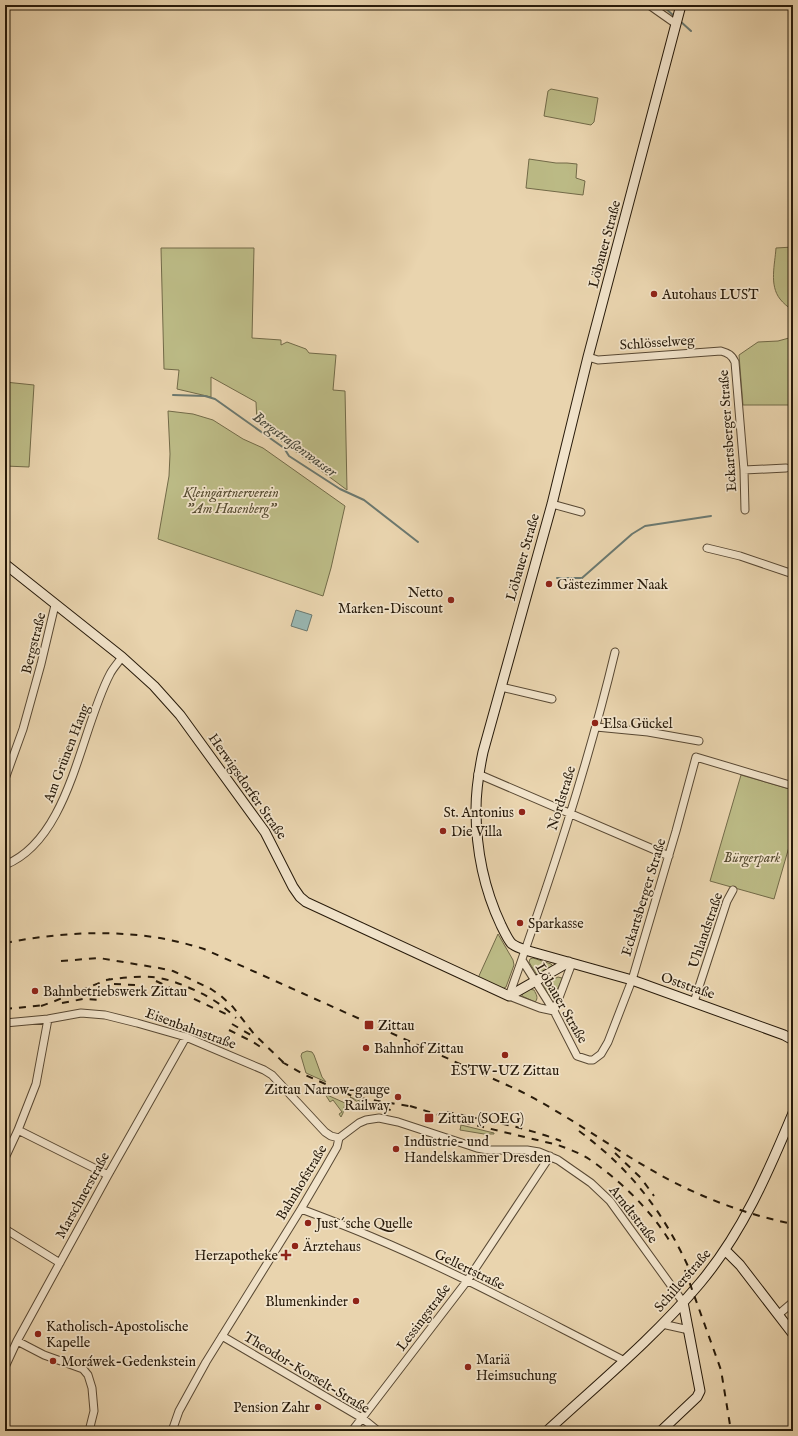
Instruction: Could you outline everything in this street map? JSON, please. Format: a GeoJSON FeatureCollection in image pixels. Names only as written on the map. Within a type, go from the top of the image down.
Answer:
{"type":"FeatureCollection","features":[{"type":"Feature","properties":{"kind":"main road","name":"Löbauer Straße"},"geometry":{"type":"LineString","coordinates":[[525,950],[512,944],[507,936],[494,910],[484,878],[476,833],[478,774],[552,504],[588,357],[656,105],[681,5]]}},
{"type":"Feature","properties":{"kind":"main road","name":"Herwigsdorfer Straße"},"geometry":{"type":"LineString","coordinates":[[5,564],[122,657],[154,686],[180,715],[265,832],[293,887],[300,897],[312,905],[509,996]]}},
{"type":"Feature","properties":{"kind":"main road","name":"Oststraße"},"geometry":{"type":"LineString","coordinates":[[525,950],[632,980],[778,1033],[793,1040]]}},
{"type":"Feature","properties":{"kind":"main road"},"geometry":{"type":"LineString","coordinates":[[509,996],[570,963]]}},
{"type":"Feature","properties":{"kind":"main road","name":"Schillerstraße"},"geometry":{"type":"LineString","coordinates":[[547,1431],[662,1324],[700,1283],[725,1250],[756,1199],[774,1161],[793,1113]]}},
{"type":"Feature","properties":{"kind":"main road"},"geometry":{"type":"LineString","coordinates":[[725,1250],[740,1265],[793,1334]]}},
{"type":"Feature","properties":{"kind":"main road"},"geometry":{"type":"LineString","coordinates":[[661,1431],[699,1395],[700,1391],[683,1302]]}},
{"type":"Feature","properties":{"kind":"street"},"geometry":{"type":"LineString","coordinates":[[649,5],[677,20]]}},
{"type":"Feature","properties":{"kind":"street","name":"Schlösselweg"},"geometry":{"type":"LineString","coordinates":[[588,357],[598,360],[721,351],[728,353]]}},
{"type":"Feature","properties":{"kind":"street","name":"Eckartsberger Straße"},"geometry":{"type":"LineString","coordinates":[[728,353],[733,357],[735,362],[744,470],[745,510]]}},
{"type":"Feature","properties":{"kind":"street"},"geometry":{"type":"LineString","coordinates":[[744,470],[786,468]]}},
{"type":"Feature","properties":{"kind":"street"},"geometry":{"type":"LineString","coordinates":[[552,504],[581,512]]}},
{"type":"Feature","properties":{"kind":"street"},"geometry":{"type":"LineString","coordinates":[[707,548],[740,556],[793,574]]}},
{"type":"Feature","properties":{"kind":"street","name":"Bergstraße"},"geometry":{"type":"LineString","coordinates":[[5,779],[23,729],[42,664],[55,605]]}},
{"type":"Feature","properties":{"kind":"street","name":"Nordstraße"},"geometry":{"type":"LineString","coordinates":[[525,950],[571,814],[596,727],[615,652]]}},
{"type":"Feature","properties":{"kind":"street","name":"Am Grünen Hang"},"geometry":{"type":"LineString","coordinates":[[5,865],[29,850],[44,834],[62,804],[95,711],[110,674],[122,657]]}},
{"type":"Feature","properties":{"kind":"street"},"geometry":{"type":"LineString","coordinates":[[501,687],[552,699]]}},
{"type":"Feature","properties":{"kind":"street"},"geometry":{"type":"LineString","coordinates":[[596,727],[648,732],[699,741]]}},
{"type":"Feature","properties":{"kind":"street","name":"Eckartsberger Straße"},"geometry":{"type":"LineString","coordinates":[[608,1042],[632,980],[669,856],[696,757],[793,786]]}},
{"type":"Feature","properties":{"kind":"street"},"geometry":{"type":"LineString","coordinates":[[478,774],[669,856]]}},
{"type":"Feature","properties":{"kind":"street","name":"Uhlandstraße"},"geometry":{"type":"LineString","coordinates":[[694,1002],[727,901],[733,890]]}},
{"type":"Feature","properties":{"kind":"street","name":"Löbauer Straße"},"geometry":{"type":"LineString","coordinates":[[525,950],[522,960],[554,1011],[577,1056],[594,1060],[601,1054],[608,1042]]}},
{"type":"Feature","properties":{"kind":"street"},"geometry":{"type":"LineString","coordinates":[[522,960],[509,996],[540,1008],[554,1011],[570,963]]}},
{"type":"Feature","properties":{"kind":"street","name":"Eisenbahnstraße"},"geometry":{"type":"LineString","coordinates":[[5,1023],[81,1013],[105,1015],[186,1037],[264,1070],[272,1075],[325,1132],[339,1138]]}},
{"type":"Feature","properties":{"kind":"street"},"geometry":{"type":"LineString","coordinates":[[5,1158],[36,1084],[48,1018]]}},
{"type":"Feature","properties":{"kind":"street","name":"Marschnerstraße"},"geometry":{"type":"LineString","coordinates":[[5,1367],[17,1341],[108,1175],[186,1037]]}},
{"type":"Feature","properties":{"kind":"street","name":"Bahnhofstraße"},"geometry":{"type":"LineString","coordinates":[[172,1431],[179,1411],[193,1384],[301,1209],[337,1147],[339,1138],[366,1120],[379,1118],[398,1122],[477,1148],[488,1150],[527,1150],[550,1156]]}},
{"type":"Feature","properties":{"kind":"street"},"geometry":{"type":"LineString","coordinates":[[18,1130],[108,1175]]}},
{"type":"Feature","properties":{"kind":"street","name":"Lessingstraße"},"geometry":{"type":"LineString","coordinates":[[352,1431],[467,1282],[550,1156]]}},
{"type":"Feature","properties":{"kind":"street","name":"Arndtstraße"},"geometry":{"type":"LineString","coordinates":[[550,1156],[591,1183],[610,1201],[683,1302]]}},
{"type":"Feature","properties":{"kind":"street","name":"Gellertstraße"},"geometry":{"type":"LineString","coordinates":[[301,1209],[371,1236],[623,1360]]}},
{"type":"Feature","properties":{"kind":"street"},"geometry":{"type":"LineString","coordinates":[[5,1229],[60,1263]]}},
{"type":"Feature","properties":{"kind":"street"},"geometry":{"type":"LineString","coordinates":[[779,1314],[793,1302]]}},
{"type":"Feature","properties":{"kind":"street"},"geometry":{"type":"LineString","coordinates":[[662,1324],[689,1330]]}},
{"type":"Feature","properties":{"kind":"street","name":"Theodor-Korselt-Straße"},"geometry":{"type":"LineString","coordinates":[[222,1336],[362,1418],[378,1431]]}},
{"type":"Feature","properties":{"kind":"street"},"geometry":{"type":"LineString","coordinates":[[17,1341],[44,1355],[83,1369],[88,1376],[92,1388],[94,1411],[89,1431]]}},
{"type":"Feature","properties":{"kind":"green space"},"geometry":{"type":"Polygon","coordinates":[[[551,89],[598,98],[594,122],[591,125],[544,116],[548,91],[551,89]]]}},
{"type":"Feature","properties":{"kind":"green space"},"geometry":{"type":"Polygon","coordinates":[[[529,159],[577,164],[576,178],[585,181],[583,195],[526,188],[529,159]]]}},
{"type":"Feature","properties":{"kind":"green space"},"geometry":{"type":"Polygon","coordinates":[[[793,247],[793,324],[792,310],[780,299],[777,293],[774,274],[776,248],[793,247]]]}},
{"type":"Feature","properties":{"kind":"green space"},"geometry":{"type":"Polygon","coordinates":[[[161,248],[254,248],[252,338],[281,340],[281,345],[287,342],[306,349],[309,353],[336,355],[333,390],[345,391],[347,490],[257,423],[256,402],[211,377],[211,397],[177,389],[179,370],[164,369],[161,248]]]}},
{"type":"Feature","properties":{"kind":"green space"},"geometry":{"type":"Polygon","coordinates":[[[793,324],[793,405],[743,405],[739,355],[758,342],[778,341],[789,338],[793,324]]]}},
{"type":"Feature","properties":{"kind":"green space"},"geometry":{"type":"Polygon","coordinates":[[[5,382],[34,385],[29,467],[5,466],[5,382]]]}},
{"type":"Feature","properties":{"kind":"green space","name":"Kleingärtnerverein \"Am Hasenberg\""},"geometry":{"type":"Polygon","coordinates":[[[168,411],[193,414],[213,420],[243,439],[263,448],[345,506],[323,596],[158,539],[169,476],[170,454],[168,411]]]}},
{"type":"Feature","properties":{"kind":"green space","name":"Bürgerpark"},"geometry":{"type":"Polygon","coordinates":[[[741,775],[793,790],[793,833],[774,899],[710,881],[741,775]]]}},
{"type":"Feature","properties":{"kind":"green space"},"geometry":{"type":"Polygon","coordinates":[[[498,934],[513,960],[514,965],[506,987],[502,989],[478,978],[498,934]]]}},
{"type":"Feature","properties":{"kind":"green space"},"geometry":{"type":"Polygon","coordinates":[[[533,958],[553,966],[537,975],[529,962],[530,959],[533,958]]]}},
{"type":"Feature","properties":{"kind":"green space"},"geometry":{"type":"Polygon","coordinates":[[[558,977],[562,979],[554,997],[550,998],[543,984],[545,983],[546,985],[549,983],[548,982],[558,977]]]}},
{"type":"Feature","properties":{"kind":"green space"},"geometry":{"type":"Polygon","coordinates":[[[529,989],[534,990],[536,993],[537,998],[535,1002],[522,996],[522,994],[529,989]]]}},
{"type":"Feature","properties":{"kind":"green space"},"geometry":{"type":"Polygon","coordinates":[[[307,1051],[312,1052],[314,1055],[322,1077],[326,1082],[306,1073],[301,1056],[302,1053],[307,1051]]]}},
{"type":"Feature","properties":{"kind":"green space"},"geometry":{"type":"Polygon","coordinates":[[[325,1094],[345,1103],[341,1117],[339,1114],[342,1112],[333,1100],[330,1102],[325,1094]]]}},
{"type":"Feature","properties":{"kind":"green space"},"geometry":{"type":"Polygon","coordinates":[[[350,1097],[372,1106],[372,1109],[367,1110],[350,1097]]]}},
{"type":"Feature","properties":{"kind":"green space"},"geometry":{"type":"Polygon","coordinates":[[[461,1125],[494,1133],[494,1134],[460,1130],[461,1125]]]}},
{"type":"Feature","properties":{"kind":"water"},"geometry":{"type":"Polygon","coordinates":[[[296,610],[312,615],[307,631],[291,626],[296,610]]]}},
{"type":"Feature","properties":{"kind":"waterway"},"geometry":{"type":"LineString","coordinates":[[663,6],[675,17]]}},
{"type":"Feature","properties":{"kind":"waterway"},"geometry":{"type":"LineString","coordinates":[[680,21],[691,31]]}},
{"type":"Feature","properties":{"kind":"waterway","name":"Bergstraßenwasser"},"geometry":{"type":"LineString","coordinates":[[173,395],[205,396],[215,399],[284,448],[289,456],[340,489],[364,500],[418,542]]}},
{"type":"Feature","properties":{"kind":"waterway","name":"Bergstraßenwasser"},"geometry":{"type":"LineString","coordinates":[[557,578],[582,578],[632,534],[645,526],[711,516]]}},
{"type":"Feature","properties":{"kind":"railway"},"geometry":{"type":"LineString","coordinates":[[5,943],[55,936],[105,933],[155,937],[204,949],[518,1090],[555,1110],[644,1166],[693,1192],[742,1211],[793,1224]]}},
{"type":"Feature","properties":{"kind":"railway"},"geometry":{"type":"LineString","coordinates":[[61,961],[99,958],[173,971],[211,989],[221,996],[233,1007],[254,1034],[285,1064]]}},
{"type":"Feature","properties":{"kind":"railway"},"geometry":{"type":"LineString","coordinates":[[106,980],[129,977],[160,978],[169,980],[188,987],[215,1001],[236,1018]]}},
{"type":"Feature","properties":{"kind":"railway"},"geometry":{"type":"LineString","coordinates":[[41,1006],[110,979]]}},
{"type":"Feature","properties":{"kind":"railway"},"geometry":{"type":"LineString","coordinates":[[156,981],[228,1015]]}},
{"type":"Feature","properties":{"kind":"railway"},"geometry":{"type":"LineString","coordinates":[[114,984],[136,985]]}},
{"type":"Feature","properties":{"kind":"railway"},"geometry":{"type":"LineString","coordinates":[[151,987],[167,989]]}},
{"type":"Feature","properties":{"kind":"railway"},"geometry":{"type":"LineString","coordinates":[[85,995],[112,990],[135,991]]}},
{"type":"Feature","properties":{"kind":"railway"},"geometry":{"type":"LineString","coordinates":[[162,993],[182,996]]}},
{"type":"Feature","properties":{"kind":"railway"},"geometry":{"type":"LineString","coordinates":[[62,1003],[83,999],[102,1000]]}},
{"type":"Feature","properties":{"kind":"railway"},"geometry":{"type":"LineString","coordinates":[[5,1009],[46,1005]]}},
{"type":"Feature","properties":{"kind":"railway"},"geometry":{"type":"LineString","coordinates":[[232,1024],[251,1035]]}},
{"type":"Feature","properties":{"kind":"railway"},"geometry":{"type":"LineString","coordinates":[[229,1030],[265,1050]]}},
{"type":"Feature","properties":{"kind":"railway"},"geometry":{"type":"LineString","coordinates":[[282,1062],[303,1074],[350,1095],[393,1111]]}},
{"type":"Feature","properties":{"kind":"railway"},"geometry":{"type":"LineString","coordinates":[[360,1098],[415,1107]]}},
{"type":"Feature","properties":{"kind":"railway"},"geometry":{"type":"LineString","coordinates":[[410,1106],[462,1122],[558,1145],[582,1155],[613,1177],[624,1187],[655,1220],[672,1245]]}},
{"type":"Feature","properties":{"kind":"railway"},"geometry":{"type":"LineString","coordinates":[[447,1112],[519,1128],[561,1141]]}},
{"type":"Feature","properties":{"kind":"railway"},"geometry":{"type":"LineString","coordinates":[[579,1131],[616,1162],[646,1195],[671,1232],[692,1275]]}},
{"type":"Feature","properties":{"kind":"railway"},"geometry":{"type":"LineString","coordinates":[[615,1153],[641,1178],[654,1196]]}},
{"type":"Feature","properties":{"kind":"railway"},"geometry":{"type":"LineString","coordinates":[[685,1270],[721,1370],[731,1431]]}},
{"type":"Feature","properties":{"kind":"place","name":"Autohaus LUST"},"geometry":{"type":"Point","coordinates":[654,294]}},
{"type":"Feature","properties":{"kind":"place","name":"Gästezimmer Naak"},"geometry":{"type":"Point","coordinates":[549,584]}},
{"type":"Feature","properties":{"kind":"place","name":"Netto Marken-Discount"},"geometry":{"type":"Point","coordinates":[451,600]}},
{"type":"Feature","properties":{"kind":"place","name":"Elsa Gückel"},"geometry":{"type":"Point","coordinates":[595,723]}},
{"type":"Feature","properties":{"kind":"place","name":"St. Antonius"},"geometry":{"type":"Point","coordinates":[522,812]}},
{"type":"Feature","properties":{"kind":"place","name":"Die Villa"},"geometry":{"type":"Point","coordinates":[443,831]}},
{"type":"Feature","properties":{"kind":"place","name":"Sparkasse"},"geometry":{"type":"Point","coordinates":[520,923]}},
{"type":"Feature","properties":{"kind":"place","name":"Bahnbetriebswerk Zittau"},"geometry":{"type":"Point","coordinates":[35,991]}},
{"type":"Feature","properties":{"kind":"place","name":"Zittau"},"geometry":{"type":"Point","coordinates":[369,1025]}},
{"type":"Feature","properties":{"kind":"place","name":"Bahnhof Zittau"},"geometry":{"type":"Point","coordinates":[366,1048]}},
{"type":"Feature","properties":{"kind":"place","name":"ESTW-UZ Zittau"},"geometry":{"type":"Point","coordinates":[505,1055]}},
{"type":"Feature","properties":{"kind":"place","name":"Zittau Narrow-gauge Railway"},"geometry":{"type":"Point","coordinates":[398,1097]}},
{"type":"Feature","properties":{"kind":"place","name":"Zittau (SOEG)"},"geometry":{"type":"Point","coordinates":[429,1118]}},
{"type":"Feature","properties":{"kind":"place","name":"Industrie- und Handelskammer Dresden"},"geometry":{"type":"Point","coordinates":[396,1149]}},
{"type":"Feature","properties":{"kind":"place","name":"Just´sche Quelle"},"geometry":{"type":"Point","coordinates":[308,1223]}},
{"type":"Feature","properties":{"kind":"place","name":"Ärztehaus"},"geometry":{"type":"Point","coordinates":[295,1246]}},
{"type":"Feature","properties":{"kind":"place","name":"Herzapotheke"},"geometry":{"type":"Point","coordinates":[286,1255]}},
{"type":"Feature","properties":{"kind":"place","name":"Blumenkinder"},"geometry":{"type":"Point","coordinates":[356,1301]}},
{"type":"Feature","properties":{"kind":"place","name":"Katholisch-Apostolische Kapelle"},"geometry":{"type":"Point","coordinates":[38,1334]}},
{"type":"Feature","properties":{"kind":"place","name":"Moráwek-Gedenkstein"},"geometry":{"type":"Point","coordinates":[53,1361]}},
{"type":"Feature","properties":{"kind":"place","name":"Mariä Heimsuchung"},"geometry":{"type":"Point","coordinates":[468,1367]}},
{"type":"Feature","properties":{"kind":"place","name":"Pension Zahr"},"geometry":{"type":"Point","coordinates":[318,1407]}}]}
